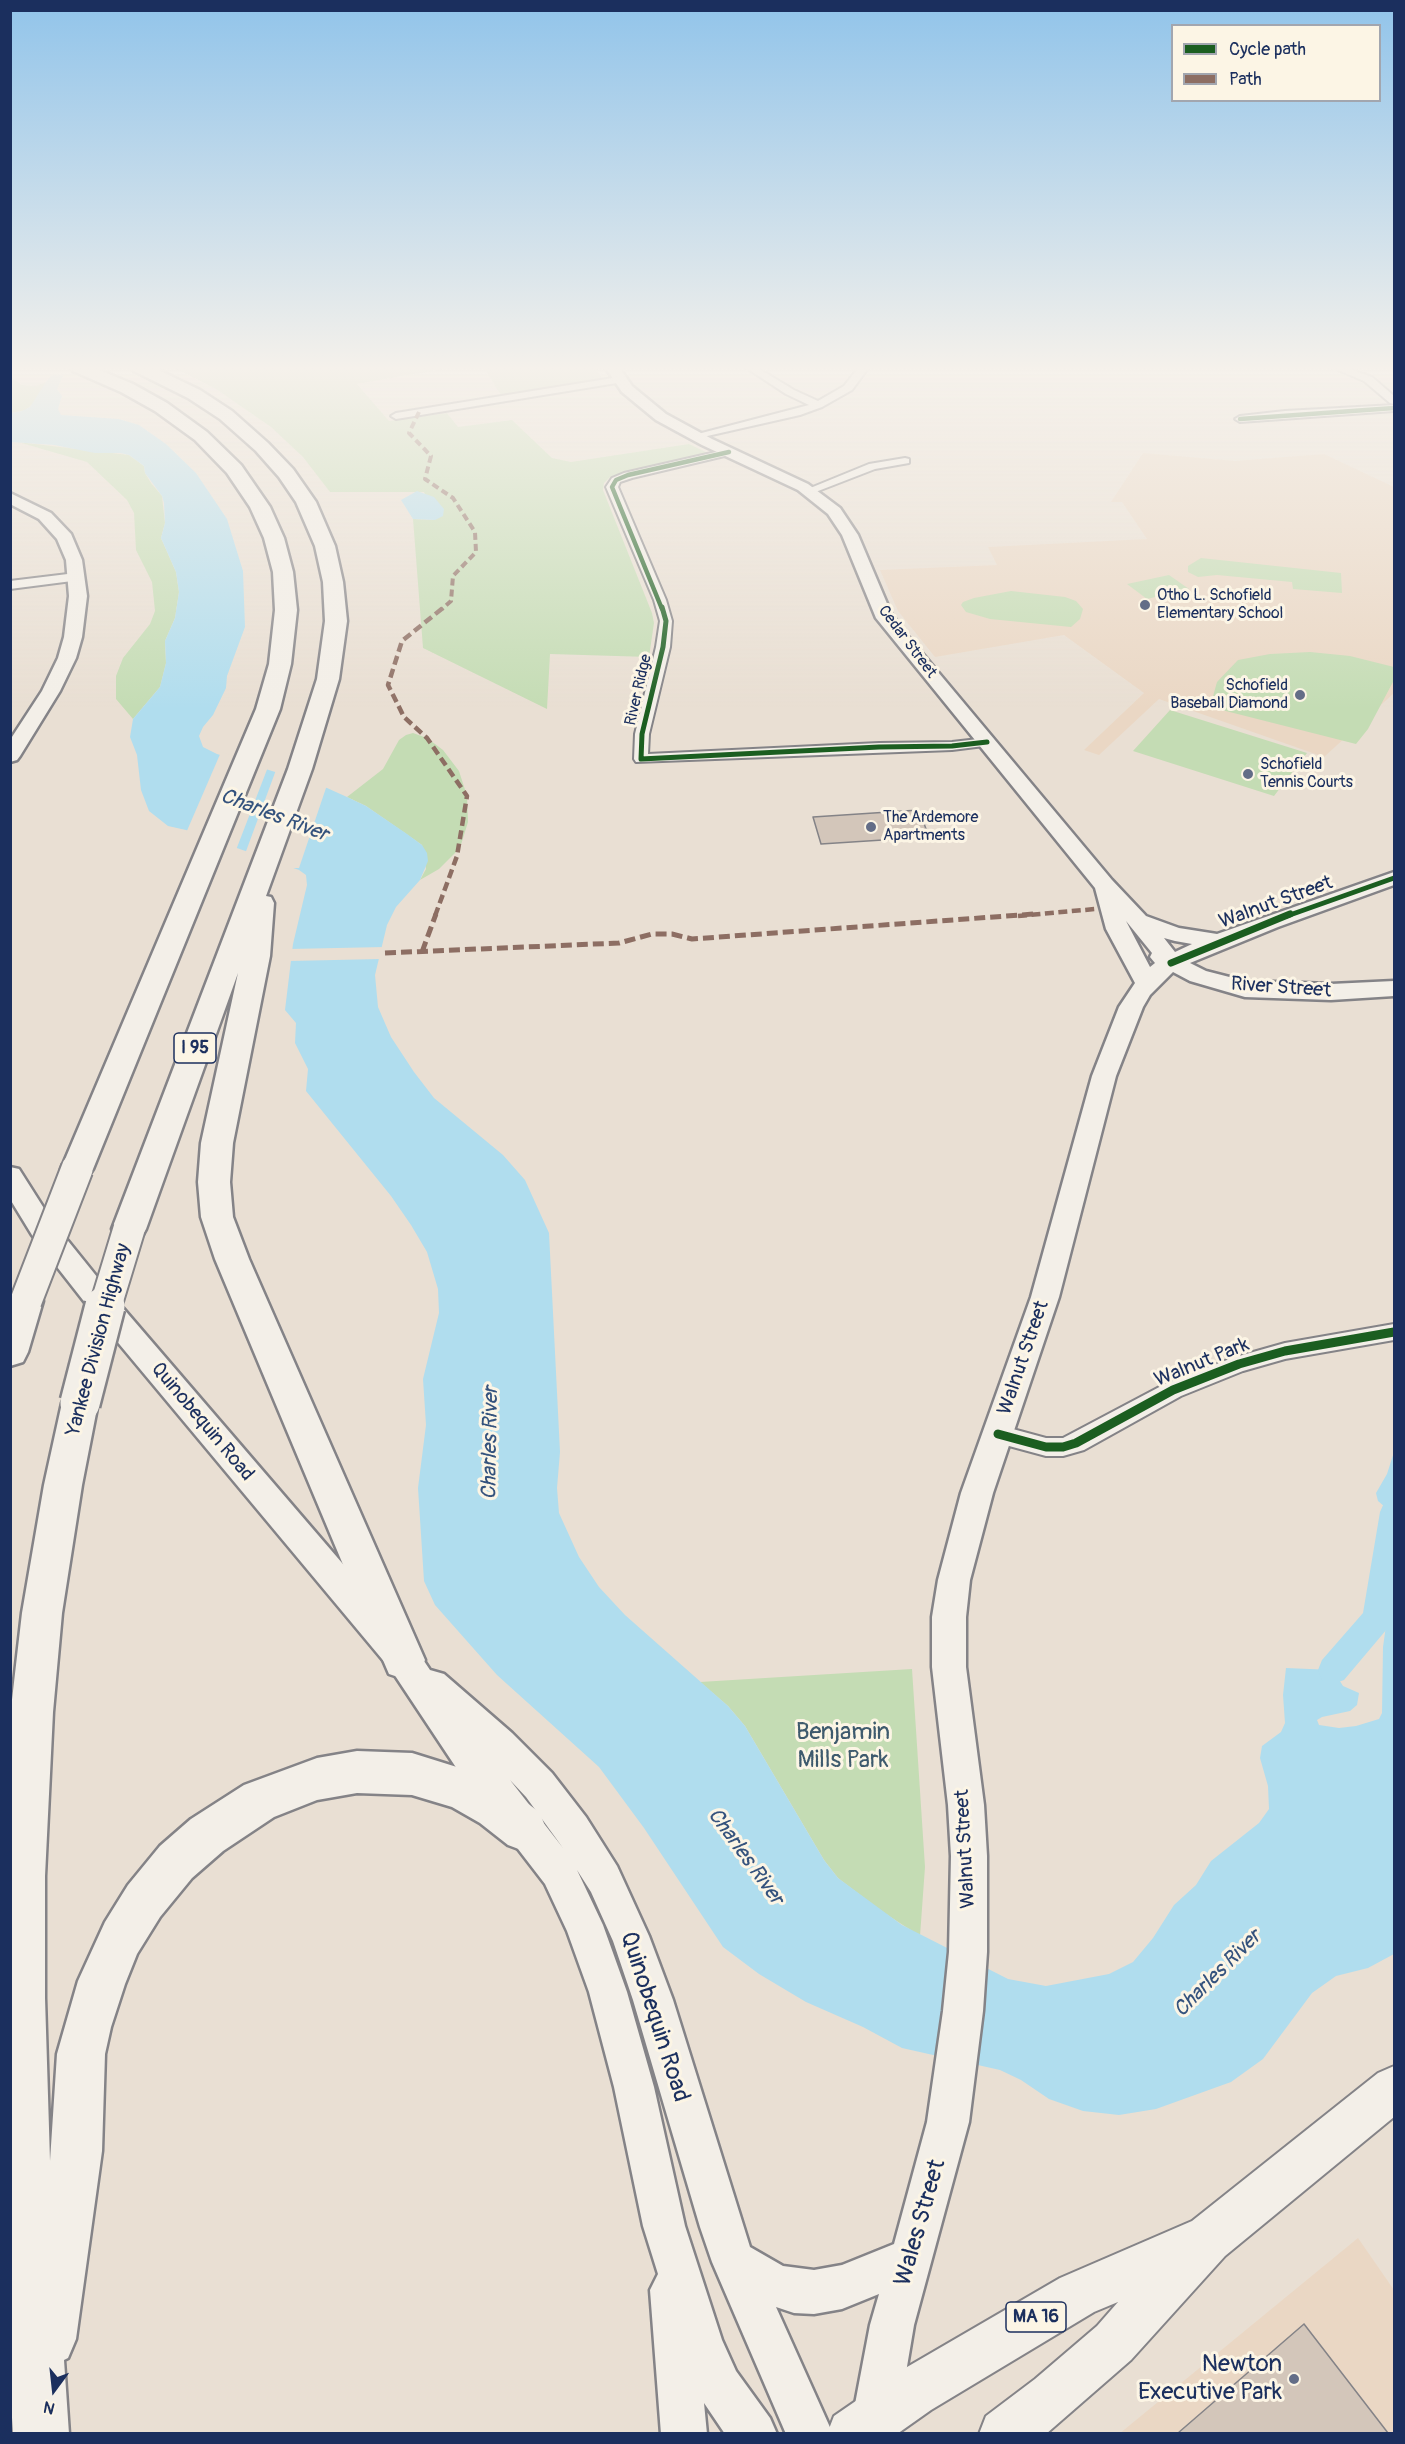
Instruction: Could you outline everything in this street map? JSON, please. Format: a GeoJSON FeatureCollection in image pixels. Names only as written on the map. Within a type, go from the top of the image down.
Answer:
{"type":"FeatureCollection","features":[{"type":"Feature","properties":{"kind":"highway"},"geometry":{"type":"LineString","coordinates":[[10,1352],[26,1301],[77,1169],[250,753],[277,679],[285,629],[283,572],[270,527],[244,481]]}},
{"type":"Feature","properties":{"kind":"highway","name":"Yankee Division Highway"},"geometry":{"type":"LineString","coordinates":[[40,2418],[23,2133],[21,1998],[23,1864],[32,1712],[42,1613],[63,1485],[80,1403],[108,1295],[176,1099],[300,769],[324,694],[335,634],[333,582],[328,557],[316,523],[306,502],[292,481]]}},
{"type":"Feature","properties":{"kind":"highway"},"geometry":{"type":"LineString","coordinates":[[264,868],[256,956],[217,1143],[214,1182],[217,1217],[232,1259],[404,1660]]}},
{"type":"Feature","properties":{"kind":"highway"},"geometry":{"type":"LineString","coordinates":[[40,2418],[77,2151],[81,2054],[87,2027],[111,1958],[132,1920],[159,1881],[190,1848],[241,1810],[287,1788],[336,1774],[412,1773],[440,1781],[477,1795],[524,1829]]}},
{"type":"Feature","properties":{"kind":"main road","name":"Cedar Street"},"geometry":{"type":"LineString","coordinates":[[789,481],[809,491],[828,505],[844,524],[882,614],[1104,885],[1139,921],[1171,963]]}},
{"type":"Feature","properties":{"kind":"main road"},"geometry":{"type":"LineString","coordinates":[[10,498],[39,511],[56,525],[72,552],[76,577],[76,617],[67,658],[51,691],[10,756]]}},
{"type":"Feature","properties":{"kind":"main road","name":"Walnut Street"},"geometry":{"type":"LineString","coordinates":[[963,2011],[969,1927],[967,1818],[949,1667],[949,1617],[963,1540],[1046,1297],[1104,1076],[1129,1012],[1147,983],[1157,972],[1171,963],[1294,913],[1395,878]]}},
{"type":"Feature","properties":{"kind":"main road","name":"Cedar Street"},"geometry":{"type":"LineString","coordinates":[[1104,885],[1139,943],[1153,954],[1171,963]]}},
{"type":"Feature","properties":{"kind":"main road"},"geometry":{"type":"LineString","coordinates":[[1104,885],[1117,929],[1147,983]]}},
{"type":"Feature","properties":{"kind":"main road"},"geometry":{"type":"LineString","coordinates":[[1139,921],[1175,934],[1221,942]]}},
{"type":"Feature","properties":{"kind":"main road","name":"River Street"},"geometry":{"type":"LineString","coordinates":[[1171,963],[1211,981],[1258,990],[1337,992],[1395,989]]}},
{"type":"Feature","properties":{"kind":"main road","name":"Quinobequin Road"},"geometry":{"type":"LineString","coordinates":[[10,1176],[42,1228],[78,1274],[404,1660],[474,1763],[558,1871],[571,1897],[608,1992],[634,2087],[664,2226],[701,2343],[734,2409],[754,2433]]}},
{"type":"Feature","properties":{"kind":"main road","name":"Quinobequin Road"},"geometry":{"type":"LineString","coordinates":[[404,1660],[518,1763],[573,1830],[604,1879],[642,1967],[711,2201],[734,2262],[810,2433]]}},
{"type":"Feature","properties":{"kind":"main road","name":"Wales Street"},"geometry":{"type":"LineString","coordinates":[[867,2428],[892,2325],[928,2201],[951,2104],[963,2011]]}},
{"type":"Feature","properties":{"kind":"main road","name":"MA 16"},"geometry":{"type":"LineString","coordinates":[[1004,2433],[1053,2397],[1114,2343],[1208,2239],[1395,2089]]}},
{"type":"Feature","properties":{"kind":"main road"},"geometry":{"type":"LineString","coordinates":[[664,2226],[675,2321],[684,2433]]}},
{"type":"Feature","properties":{"kind":"main road","name":"MA 16"},"geometry":{"type":"LineString","coordinates":[[867,2428],[969,2357],[1077,2295],[1208,2239]]}},
{"type":"Feature","properties":{"kind":"main road"},"geometry":{"type":"LineString","coordinates":[[734,2262],[774,2285],[794,2291],[814,2292],[842,2287],[911,2259]]}},
{"type":"Feature","properties":{"kind":"street","name":"River Ridge"},"geometry":{"type":"LineString","coordinates":[[615,481],[612,487],[665,618],[664,641],[642,734],[641,759],[987,742]]}},
{"type":"Feature","properties":{"kind":"street"},"geometry":{"type":"LineString","coordinates":[[809,491],[833,481]]}},
{"type":"Feature","properties":{"kind":"street"},"geometry":{"type":"LineString","coordinates":[[10,585],[76,577]]}},
{"type":"Feature","properties":{"kind":"street","name":"Walnut Park"},"geometry":{"type":"LineString","coordinates":[[998,1434],[1046,1447],[1063,1447],[1076,1443],[1173,1390],[1239,1364],[1285,1351],[1395,1332]]}},
{"type":"Feature","properties":{"kind":"shaded area","name":"Otho L. Schofield Elementary School"},"geometry":{"type":"Polygon","coordinates":[[[1125,481],[1381,481],[1394,487],[1394,693],[1324,757],[1159,699],[1099,755],[1084,750],[1144,693],[1064,635],[935,657],[898,611],[880,570],[997,565],[988,547],[1147,539],[1122,502],[1111,502],[1125,481]]]}},
{"type":"Feature","properties":{"kind":"shaded area"},"geometry":{"type":"Polygon","coordinates":[[[1358,2238],[1394,2290],[1394,2433],[1119,2434],[1358,2238]]]}},
{"type":"Feature","properties":{"kind":"green space"},"geometry":{"type":"Polygon","coordinates":[[[107,481],[150,481],[162,496],[165,523],[161,538],[176,572],[179,592],[175,618],[165,641],[166,663],[160,687],[133,719],[116,699],[116,676],[123,658],[150,624],[155,611],[152,582],[136,550],[134,513],[127,500],[107,481]]]}},
{"type":"Feature","properties":{"kind":"green space"},"geometry":{"type":"Polygon","coordinates":[[[322,481],[606,481],[603,490],[652,613],[654,623],[649,657],[550,654],[547,709],[423,648],[413,519],[435,520],[424,492],[330,492],[322,481]]]}},
{"type":"Feature","properties":{"kind":"green space"},"geometry":{"type":"Polygon","coordinates":[[[1201,558],[1341,573],[1342,593],[1293,589],[1292,582],[1217,575],[1198,577],[1188,572],[1188,566],[1201,558]]]}},
{"type":"Feature","properties":{"kind":"green space"},"geometry":{"type":"Polygon","coordinates":[[[1169,575],[1189,589],[1147,599],[1127,584],[1169,575]]]}},
{"type":"Feature","properties":{"kind":"green space"},"geometry":{"type":"Polygon","coordinates":[[[1011,591],[1065,597],[1076,601],[1083,609],[1080,619],[1071,627],[990,619],[966,612],[961,605],[974,598],[1011,591]]]}},
{"type":"Feature","properties":{"kind":"green space","name":"Schofield Baseball Diamond"},"geometry":{"type":"Polygon","coordinates":[[[1310,652],[1350,656],[1394,667],[1394,680],[1368,729],[1356,744],[1210,707],[1217,682],[1238,660],[1270,654],[1310,652]]]}},
{"type":"Feature","properties":{"kind":"green space","name":"Schofield Tennis Courts"},"geometry":{"type":"Polygon","coordinates":[[[1170,710],[1307,753],[1274,796],[1133,751],[1170,710]]]}},
{"type":"Feature","properties":{"kind":"green space"},"geometry":{"type":"Polygon","coordinates":[[[413,733],[427,738],[443,750],[459,771],[467,796],[468,822],[460,848],[439,869],[420,880],[426,869],[422,845],[366,806],[347,797],[383,769],[399,740],[413,733]]]}},
{"type":"Feature","properties":{"kind":"green space","name":"Benjamin Mills Park"},"geometry":{"type":"Polygon","coordinates":[[[912,1669],[925,1867],[920,1936],[878,1909],[838,1878],[824,1860],[745,1726],[728,1706],[700,1682],[912,1669]]]}},
{"type":"Feature","properties":{"kind":"water","name":"Charles River"},"geometry":{"type":"Polygon","coordinates":[[[151,481],[201,481],[227,519],[243,571],[245,627],[227,676],[226,688],[213,715],[199,736],[203,747],[217,754],[327,788],[347,797],[366,806],[407,834],[422,845],[427,853],[428,861],[420,880],[396,907],[387,925],[375,975],[378,1007],[391,1037],[434,1098],[503,1155],[525,1180],[549,1233],[560,1452],[557,1488],[559,1513],[579,1557],[599,1587],[625,1615],[728,1706],[745,1726],[824,1860],[838,1878],[902,1925],[1008,1979],[1046,1986],[1109,1974],[1133,1962],[1153,1938],[1174,1905],[1196,1885],[1211,1861],[1259,1823],[1269,1809],[1268,1786],[1260,1758],[1262,1746],[1281,1732],[1285,1723],[1283,1695],[1286,1668],[1333,1670],[1343,1686],[1359,1693],[1357,1705],[1350,1711],[1322,1717],[1317,1720],[1319,1725],[1339,1728],[1379,1719],[1382,1713],[1383,1647],[1394,1569],[1394,1954],[1368,1968],[1336,1976],[1312,1993],[1263,2059],[1231,2082],[1156,2109],[1119,2115],[1083,2111],[1049,2099],[1021,2080],[1000,2070],[902,2048],[863,2027],[806,2002],[759,1974],[723,1947],[644,1828],[599,1767],[497,1675],[435,1605],[424,1581],[418,1488],[426,1425],[423,1379],[439,1313],[438,1289],[427,1252],[411,1225],[391,1196],[306,1091],[308,1069],[295,1043],[296,1023],[285,1010],[293,944],[307,885],[306,875],[299,870],[186,830],[168,826],[149,811],[141,790],[137,755],[130,737],[133,719],[160,687],[166,663],[165,641],[175,618],[179,592],[176,572],[161,538],[165,523],[162,496],[151,481]]]}},
{"type":"Feature","properties":{"kind":"water"},"geometry":{"type":"Polygon","coordinates":[[[417,491],[434,497],[444,509],[443,516],[435,520],[413,519],[401,500],[417,491]]]}},
{"type":"Feature","properties":{"kind":"water"},"geometry":{"type":"Polygon","coordinates":[[[1394,1452],[1394,1510],[1378,1501],[1376,1493],[1387,1474],[1394,1452]]]}},
{"type":"Feature","properties":{"kind":"pier"},"geometry":{"type":"Polygon","coordinates":[[[221,752],[268,767],[236,850],[186,833],[221,752]]]}},
{"type":"Feature","properties":{"kind":"pier"},"geometry":{"type":"Polygon","coordinates":[[[276,770],[327,785],[299,868],[286,868],[245,854],[276,770]]]}},
{"type":"Feature","properties":{"kind":"pier"},"geometry":{"type":"Polygon","coordinates":[[[385,947],[381,959],[288,961],[289,949],[385,947]]]}},
{"type":"Feature","properties":{"kind":"building","name":"The Ardemore Apartments"},"geometry":{"type":"Polygon","coordinates":[[[919,810],[929,837],[821,844],[813,817],[919,810]]]}},
{"type":"Feature","properties":{"kind":"building","name":"Newton Executive Park"},"geometry":{"type":"Polygon","coordinates":[[[1304,2324],[1388,2433],[1178,2433],[1304,2324]]]}},
{"type":"Feature","properties":{"kind":"waterway"},"geometry":{"type":"LineString","coordinates":[[1333,1670],[1377,1619],[1394,1512]]}},
{"type":"Feature","properties":{"kind":"marked path"},"geometry":{"type":"LineString","coordinates":[[422,952],[457,856],[467,796],[427,738],[404,717],[388,685],[402,641],[451,601],[453,576],[476,552],[475,532],[453,498],[428,481]]}},
{"type":"Feature","properties":{"kind":"marked path"},"geometry":{"type":"LineString","coordinates":[[385,953],[619,943],[652,934],[672,934],[692,939],[973,920],[1095,909]]}},
{"type":"Feature","properties":{"kind":"cycle path"},"geometry":{"type":"LineString","coordinates":[[615,481],[612,487],[660,600],[666,621],[663,647],[642,734],[641,759],[879,747],[952,746],[987,742]]}},
{"type":"Feature","properties":{"kind":"cycle path"},"geometry":{"type":"LineString","coordinates":[[1171,963],[1294,913],[1394,878]]}},
{"type":"Feature","properties":{"kind":"cycle path"},"geometry":{"type":"LineString","coordinates":[[998,1434],[1046,1447],[1063,1447],[1076,1443],[1173,1390],[1239,1364],[1285,1351],[1394,1332]]}},
{"type":"Feature","properties":{"kind":"place","name":"Otho L. Schofield Elementary School"},"geometry":{"type":"Point","coordinates":[1145,605]}},
{"type":"Feature","properties":{"kind":"place","name":"Schofield Baseball Diamond"},"geometry":{"type":"Point","coordinates":[1300,695]}},
{"type":"Feature","properties":{"kind":"place","name":"Schofield Tennis Courts"},"geometry":{"type":"Point","coordinates":[1248,774]}},
{"type":"Feature","properties":{"kind":"place","name":"The Ardemore Apartments"},"geometry":{"type":"Point","coordinates":[871,827]}},
{"type":"Feature","properties":{"kind":"place","name":"Newton Executive Park"},"geometry":{"type":"Point","coordinates":[1294,2379]}}]}
